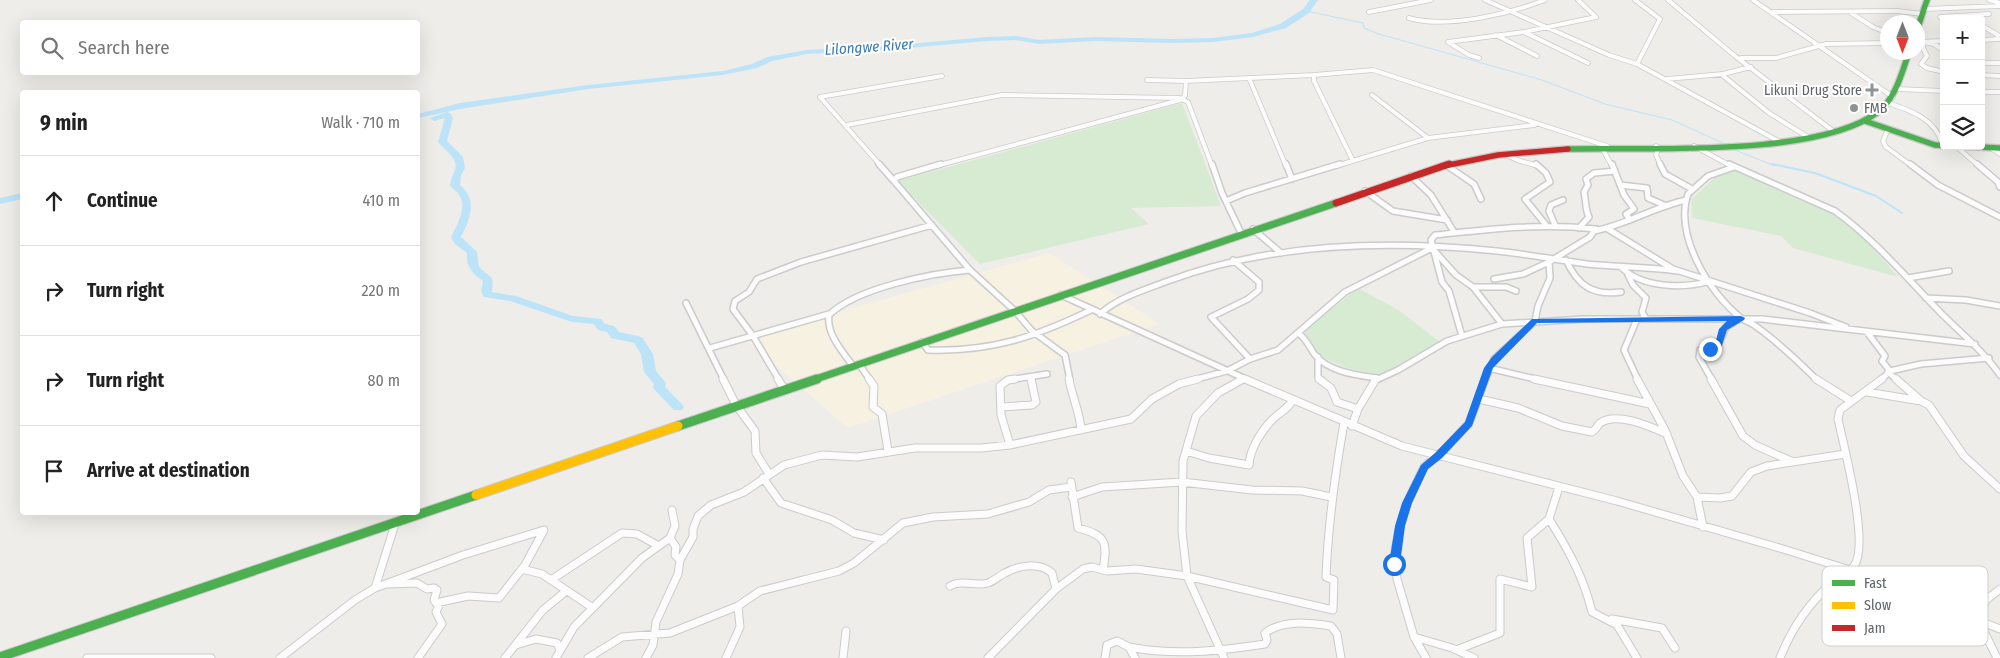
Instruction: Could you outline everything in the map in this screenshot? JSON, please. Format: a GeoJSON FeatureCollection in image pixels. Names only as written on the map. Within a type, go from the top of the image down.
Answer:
{"type":"FeatureCollection","features":[{"type":"Feature","properties":{"kind":"main road"},"geometry":{"type":"LineString","coordinates":[[1922,15],[1927,0]]}},
{"type":"Feature","properties":{"kind":"main road"},"geometry":{"type":"LineString","coordinates":[[420,513],[1240,233],[1446,165],[1504,154],[1602,148],[1780,142],[1833,132],[1865,120],[1892,96],[1906,60]]}},
{"type":"Feature","properties":{"kind":"main road"},"geometry":{"type":"LineString","coordinates":[[1865,120],[1938,146]]}},
{"type":"Feature","properties":{"kind":"main road"},"geometry":{"type":"LineString","coordinates":[[1985,148],[2000,148]]}},
{"type":"Feature","properties":{"kind":"main road"},"geometry":{"type":"LineString","coordinates":[[0,657],[414,515]]}},
{"type":"Feature","properties":{"kind":"street"},"geometry":{"type":"LineString","coordinates":[[1369,12],[1430,0]]}},
{"type":"Feature","properties":{"kind":"street"},"geometry":{"type":"LineString","coordinates":[[1485,0],[1617,58],[1637,64],[1780,142]]}},
{"type":"Feature","properties":{"kind":"street"},"geometry":{"type":"LineString","coordinates":[[1409,18],[1426,22],[1507,10],[1545,0]]}},
{"type":"Feature","properties":{"kind":"street"},"geometry":{"type":"LineString","coordinates":[[1479,58],[1469,55],[1448,42],[1549,28],[1596,17],[1578,0]]}},
{"type":"Feature","properties":{"kind":"street"},"geometry":{"type":"LineString","coordinates":[[1635,0],[1660,19],[1637,64]]}},
{"type":"Feature","properties":{"kind":"street"},"geometry":{"type":"LineString","coordinates":[[1668,0],[1738,58],[1833,132]]}},
{"type":"Feature","properties":{"kind":"street"},"geometry":{"type":"LineString","coordinates":[[1754,0],[1820,44],[1892,96],[1906,110],[1936,128],[1942,139],[1942,143],[1938,146]]}},
{"type":"Feature","properties":{"kind":"street"},"geometry":{"type":"LineString","coordinates":[[1989,0],[2000,5]]}},
{"type":"Feature","properties":{"kind":"street"},"geometry":{"type":"LineString","coordinates":[[1771,12],[1851,13],[1924,11],[2000,5]]}},
{"type":"Feature","properties":{"kind":"street"},"geometry":{"type":"LineString","coordinates":[[1851,13],[1880,30]]}},
{"type":"Feature","properties":{"kind":"street"},"geometry":{"type":"LineString","coordinates":[[1983,15],[1989,14]]}},
{"type":"Feature","properties":{"kind":"street"},"geometry":{"type":"LineString","coordinates":[[1985,27],[1998,35],[1998,39],[1985,40]]}},
{"type":"Feature","properties":{"kind":"street"},"geometry":{"type":"LineString","coordinates":[[1524,32],[1588,63]]}},
{"type":"Feature","properties":{"kind":"street"},"geometry":{"type":"LineString","coordinates":[[1496,35],[1537,56]]}},
{"type":"Feature","properties":{"kind":"street"},"geometry":{"type":"LineString","coordinates":[[1925,42],[1940,41]]}},
{"type":"Feature","properties":{"kind":"street"},"geometry":{"type":"LineString","coordinates":[[1925,42],[1934,44],[1940,48]]}},
{"type":"Feature","properties":{"kind":"street"},"geometry":{"type":"LineString","coordinates":[[1738,58],[1776,58],[1820,44],[1880,43]]}},
{"type":"Feature","properties":{"kind":"street"},"geometry":{"type":"LineString","coordinates":[[1923,60],[1921,65],[1940,71]]}},
{"type":"Feature","properties":{"kind":"street"},"geometry":{"type":"LineString","coordinates":[[1985,63],[2000,63]]}},
{"type":"Feature","properties":{"kind":"street"},"geometry":{"type":"LineString","coordinates":[[1667,79],[1721,74],[1751,67]]}},
{"type":"Feature","properties":{"kind":"street"},"geometry":{"type":"LineString","coordinates":[[1147,80],[1186,81],[1314,75],[1354,70],[1373,70],[1612,148]]}},
{"type":"Feature","properties":{"kind":"street"},"geometry":{"type":"LineString","coordinates":[[1721,74],[1768,113],[1808,137]]}},
{"type":"Feature","properties":{"kind":"street"},"geometry":{"type":"LineString","coordinates":[[1314,75],[1314,81],[1353,161]]}},
{"type":"Feature","properties":{"kind":"street"},"geometry":{"type":"LineString","coordinates":[[1985,75],[2000,76]]}},
{"type":"Feature","properties":{"kind":"street"},"geometry":{"type":"LineString","coordinates":[[942,76],[820,97],[847,125],[970,270],[1015,311],[1035,334],[1059,350],[1067,359],[1071,392],[1080,414],[1081,430]]}},
{"type":"Feature","properties":{"kind":"street"},"geometry":{"type":"LineString","coordinates":[[1249,78],[1292,179]]}},
{"type":"Feature","properties":{"kind":"street"},"geometry":{"type":"LineString","coordinates":[[894,181],[897,177],[1019,142],[1183,99],[1186,96],[1184,85],[1186,81]]}},
{"type":"Feature","properties":{"kind":"street"},"geometry":{"type":"LineString","coordinates":[[1892,96],[1940,91]]}},
{"type":"Feature","properties":{"kind":"street"},"geometry":{"type":"LineString","coordinates":[[1985,92],[2000,92]]}},
{"type":"Feature","properties":{"kind":"street"},"geometry":{"type":"LineString","coordinates":[[1372,94],[1428,138]]}},
{"type":"Feature","properties":{"kind":"street"},"geometry":{"type":"LineString","coordinates":[[847,125],[1002,95],[1160,96],[1183,99],[1188,102],[1198,124],[1226,201],[1240,233]]}},
{"type":"Feature","properties":{"kind":"street"},"geometry":{"type":"LineString","coordinates":[[1226,201],[1245,193],[1428,138],[1536,124]]}},
{"type":"Feature","properties":{"kind":"street"},"geometry":{"type":"LineString","coordinates":[[1888,129],[1883,141],[1891,151],[1938,185],[2000,217]]}},
{"type":"Feature","properties":{"kind":"street"},"geometry":{"type":"LineString","coordinates":[[1656,146],[1658,150],[1656,156],[1662,163],[1665,174],[1692,190]]}},
{"type":"Feature","properties":{"kind":"street"},"geometry":{"type":"LineString","coordinates":[[1694,146],[1734,167],[1841,215],[1875,243],[1926,298],[1975,344],[1990,360],[2000,375]]}},
{"type":"Feature","properties":{"kind":"street"},"geometry":{"type":"LineString","coordinates":[[1602,148],[1609,158],[1625,200],[1634,209],[1626,214],[1630,220]]}},
{"type":"Feature","properties":{"kind":"street"},"geometry":{"type":"LineString","coordinates":[[1991,148],[2000,154]]}},
{"type":"Feature","properties":{"kind":"street"},"geometry":{"type":"LineString","coordinates":[[1960,150],[1998,182],[2000,187]]}},
{"type":"Feature","properties":{"kind":"street"},"geometry":{"type":"LineString","coordinates":[[1504,154],[1512,159],[1541,166],[1547,173],[1550,182],[1548,185],[1525,199],[1546,225]]}},
{"type":"Feature","properties":{"kind":"street"},"geometry":{"type":"LineString","coordinates":[[1446,165],[1474,184],[1481,199]]}},
{"type":"Feature","properties":{"kind":"street"},"geometry":{"type":"LineString","coordinates":[[1734,167],[1708,176],[1692,190],[1686,200],[1686,230],[1693,253],[1712,287],[1741,318],[1752,324],[1794,357],[1821,384],[1851,402]]}},
{"type":"Feature","properties":{"kind":"street"},"geometry":{"type":"LineString","coordinates":[[1579,228],[1588,217],[1584,192],[1588,185],[1586,179],[1594,173],[1615,172]]}},
{"type":"Feature","properties":{"kind":"street"},"geometry":{"type":"LineString","coordinates":[[1411,176],[1432,193],[1454,232]]}},
{"type":"Feature","properties":{"kind":"street"},"geometry":{"type":"LineString","coordinates":[[1620,185],[1647,188],[1648,198],[1664,205]]}},
{"type":"Feature","properties":{"kind":"street"},"geometry":{"type":"LineString","coordinates":[[1365,191],[1393,212],[1447,220]]}},
{"type":"Feature","properties":{"kind":"street"},"geometry":{"type":"LineString","coordinates":[[1555,225],[1549,211],[1551,205],[1563,200]]}},
{"type":"Feature","properties":{"kind":"street"},"geometry":{"type":"LineString","coordinates":[[1462,336],[1449,291],[1442,282],[1432,248],[1431,240],[1434,235],[1511,226],[1555,225],[1599,230],[1608,229],[1664,205],[1686,200]]}},
{"type":"Feature","properties":{"kind":"street"},"geometry":{"type":"LineString","coordinates":[[784,389],[733,305],[734,301],[749,292],[757,279],[801,262],[932,225]]}},
{"type":"Feature","properties":{"kind":"street"},"geometry":{"type":"LineString","coordinates":[[1253,229],[1281,253]]}},
{"type":"Feature","properties":{"kind":"street"},"geometry":{"type":"LineString","coordinates":[[1608,229],[1678,271]]}},
{"type":"Feature","properties":{"kind":"street"},"geometry":{"type":"LineString","coordinates":[[1494,279],[1523,274],[1568,251],[1576,243],[1599,230]]}},
{"type":"Feature","properties":{"kind":"street"},"geometry":{"type":"LineString","coordinates":[[1100,314],[1118,301],[1168,280],[1233,260],[1323,247],[1432,248],[1497,251],[1551,260],[1678,271],[1810,313],[1853,330]]}},
{"type":"Feature","properties":{"kind":"street"},"geometry":{"type":"LineString","coordinates":[[1432,248],[1456,275],[1473,287],[1502,324]]}},
{"type":"Feature","properties":{"kind":"street"},"geometry":{"type":"LineString","coordinates":[[646,658],[656,636],[656,622],[678,574],[680,560],[693,536],[693,529],[698,516],[711,505],[744,492],[784,465],[814,456],[857,457],[888,450],[922,447],[981,448],[1010,445],[1131,419],[1152,399],[1174,387],[1226,371],[1250,359],[1278,350],[1346,292],[1432,248]]}},
{"type":"Feature","properties":{"kind":"street"},"geometry":{"type":"LineString","coordinates":[[1233,260],[1259,282],[1259,290],[1250,299],[1218,312],[1211,318],[1250,359]]}},
{"type":"Feature","properties":{"kind":"street"},"geometry":{"type":"LineString","coordinates":[[1426,658],[1414,637],[1397,579],[1395,550],[1407,503],[1424,467],[1439,456],[1469,424],[1494,359],[1535,321],[1540,300],[1550,278],[1551,260]]}},
{"type":"Feature","properties":{"kind":"street"},"geometry":{"type":"LineString","coordinates":[[1566,260],[1576,279],[1590,292],[1608,294],[1621,292]]}},
{"type":"Feature","properties":{"kind":"street"},"geometry":{"type":"LineString","coordinates":[[1621,267],[1633,285],[1646,298],[1642,312],[1646,319]]}},
{"type":"Feature","properties":{"kind":"street"},"geometry":{"type":"LineString","coordinates":[[710,348],[830,314],[848,302],[878,290],[934,274],[970,270]]}},
{"type":"Feature","properties":{"kind":"street"},"geometry":{"type":"LineString","coordinates":[[1908,278],[1949,271]]}},
{"type":"Feature","properties":{"kind":"street"},"geometry":{"type":"LineString","coordinates":[[1628,275],[1650,282],[1674,284],[1696,284],[1710,281]]}},
{"type":"Feature","properties":{"kind":"street"},"geometry":{"type":"LineString","coordinates":[[1473,287],[1506,287],[1516,291]]}},
{"type":"Feature","properties":{"kind":"street"},"geometry":{"type":"LineString","coordinates":[[1061,295],[1226,371],[1344,423],[1402,446],[1617,501],[1836,566]]}},
{"type":"Feature","properties":{"kind":"street"},"geometry":{"type":"LineString","coordinates":[[1926,298],[1966,300],[2000,306]]}},
{"type":"Feature","properties":{"kind":"street"},"geometry":{"type":"LineString","coordinates":[[686,303],[710,348],[736,406],[755,431],[756,453],[781,503],[832,520],[854,533],[884,540]]}},
{"type":"Feature","properties":{"kind":"street"},"geometry":{"type":"LineString","coordinates":[[922,342],[932,351],[957,351],[1003,345],[1070,321],[1091,310]]}},
{"type":"Feature","properties":{"kind":"street"},"geometry":{"type":"LineString","coordinates":[[830,314],[830,330],[874,386],[873,407],[882,414],[888,450]]}},
{"type":"Feature","properties":{"kind":"street"},"geometry":{"type":"LineString","coordinates":[[1741,318],[1727,324],[1723,329],[1718,346],[1700,350],[1699,357],[1743,436],[1755,446],[1791,462]]}},
{"type":"Feature","properties":{"kind":"street"},"geometry":{"type":"LineString","coordinates":[[1636,319],[1624,350],[1625,356],[1667,434],[1683,476],[1696,497],[1703,527]]}},
{"type":"Feature","properties":{"kind":"street"},"geometry":{"type":"LineString","coordinates":[[1318,358],[1346,372],[1377,378],[1398,370],[1447,341],[1502,324],[1535,321],[1762,319],[1975,344]]}},
{"type":"Feature","properties":{"kind":"street"},"geometry":{"type":"LineString","coordinates":[[1867,332],[1885,356],[1882,360],[1889,371],[1921,401],[1929,406],[1938,422],[1964,456],[2000,489]]}},
{"type":"Feature","properties":{"kind":"street"},"geometry":{"type":"LineString","coordinates":[[1298,333],[1310,344],[1318,358],[1318,378],[1332,387],[1336,394],[1336,402],[1358,410]]}},
{"type":"Feature","properties":{"kind":"street"},"geometry":{"type":"LineString","coordinates":[[1852,566],[1857,558],[1854,490],[1838,414],[1840,410],[1868,392],[1889,371],[1921,364],[1990,360],[2000,364]]}},
{"type":"Feature","properties":{"kind":"street"},"geometry":{"type":"LineString","coordinates":[[1489,368],[1516,372],[1539,381],[1650,404]]}},
{"type":"Feature","properties":{"kind":"street"},"geometry":{"type":"LineString","coordinates":[[1010,445],[1001,407],[1000,390],[1003,382],[1047,374]]}},
{"type":"Feature","properties":{"kind":"street"},"geometry":{"type":"LineString","coordinates":[[1001,407],[1032,405],[1036,402],[1031,377]]}},
{"type":"Feature","properties":{"kind":"street"},"geometry":{"type":"LineString","coordinates":[[1224,658],[1187,576],[1182,531],[1182,482],[1186,451],[1193,423],[1203,407],[1218,393],[1243,378]]}},
{"type":"Feature","properties":{"kind":"street"},"geometry":{"type":"LineString","coordinates":[[1352,426],[1358,410],[1377,378]]}},
{"type":"Feature","properties":{"kind":"street"},"geometry":{"type":"LineString","coordinates":[[1868,392],[1921,401]]}},
{"type":"Feature","properties":{"kind":"street"},"geometry":{"type":"LineString","coordinates":[[1479,399],[1518,408],[1562,426],[1595,431],[1599,424],[1603,422],[1628,420],[1643,423],[1667,434]]}},
{"type":"Feature","properties":{"kind":"street"},"geometry":{"type":"LineString","coordinates":[[1186,451],[1210,458],[1249,465],[1250,451],[1273,419],[1287,410],[1293,400]]}},
{"type":"Feature","properties":{"kind":"street"},"geometry":{"type":"LineString","coordinates":[[988,658],[1002,645],[1029,613],[1056,589],[1083,570],[1092,567],[1103,570],[1136,569],[1187,576],[1333,610],[1334,580],[1326,577],[1331,497],[1344,423]]}},
{"type":"Feature","properties":{"kind":"street"},"geometry":{"type":"LineString","coordinates":[[1696,497],[1729,496],[1737,492],[1743,479],[1754,470],[1772,464],[1845,454]]}},
{"type":"Feature","properties":{"kind":"street"},"geometry":{"type":"LineString","coordinates":[[1072,496],[1102,487],[1182,482],[1252,490],[1302,490],[1331,497]]}},
{"type":"Feature","properties":{"kind":"street"},"geometry":{"type":"LineString","coordinates":[[588,658],[622,638],[656,636],[683,628],[738,606],[760,591],[839,571],[854,563],[903,523],[988,514],[1029,502],[1049,490],[1071,485],[1075,523],[1078,528],[1097,533],[1102,538],[1106,561],[1103,570]]}},
{"type":"Feature","properties":{"kind":"street"},"geometry":{"type":"LineString","coordinates":[[1459,649],[1482,642],[1500,633],[1500,579],[1532,587],[1527,538],[1549,519],[1559,487]]}},
{"type":"Feature","properties":{"kind":"street"},"geometry":{"type":"LineString","coordinates":[[556,658],[569,634],[593,608],[642,558],[657,545],[670,538],[675,526],[672,510]]}},
{"type":"Feature","properties":{"kind":"street"},"geometry":{"type":"LineString","coordinates":[[1549,519],[1570,552],[1587,591],[1592,612],[1599,617],[1662,628],[1675,648]]}},
{"type":"Feature","properties":{"kind":"street"},"geometry":{"type":"LineString","coordinates":[[375,588],[396,521]]}},
{"type":"Feature","properties":{"kind":"street"},"geometry":{"type":"LineString","coordinates":[[280,658],[355,600],[375,588],[463,555],[544,530],[542,540],[504,596],[499,598],[468,596],[440,603],[434,600],[437,590],[434,588],[427,589],[417,582],[387,584]]}},
{"type":"Feature","properties":{"kind":"street"},"geometry":{"type":"LineString","coordinates":[[551,580],[622,533],[637,534],[657,545]]}},
{"type":"Feature","properties":{"kind":"street"},"geometry":{"type":"LineString","coordinates":[[670,538],[676,547],[675,555],[680,560]]}},
{"type":"Feature","properties":{"kind":"street"},"geometry":{"type":"LineString","coordinates":[[950,586],[961,582],[974,585],[989,583],[1009,571],[1038,565],[1050,569],[1057,579],[1056,589]]}},
{"type":"Feature","properties":{"kind":"street"},"geometry":{"type":"LineString","coordinates":[[522,569],[542,574],[565,592],[593,608]]}},
{"type":"Feature","properties":{"kind":"street"},"geometry":{"type":"LineString","coordinates":[[1988,598],[2000,589]]}},
{"type":"Feature","properties":{"kind":"street"},"geometry":{"type":"LineString","coordinates":[[506,658],[512,648],[544,610],[565,592]]}},
{"type":"Feature","properties":{"kind":"street"},"geometry":{"type":"LineString","coordinates":[[1779,657],[1806,611],[1822,594]]}},
{"type":"Feature","properties":{"kind":"street"},"geometry":{"type":"LineString","coordinates":[[418,658],[442,624],[436,612],[440,603]]}},
{"type":"Feature","properties":{"kind":"street"},"geometry":{"type":"LineString","coordinates":[[726,658],[741,628],[742,618],[738,606]]}},
{"type":"Feature","properties":{"kind":"street"},"geometry":{"type":"LineString","coordinates":[[1608,618],[1617,625],[1637,658]]}},
{"type":"Feature","properties":{"kind":"street"},"geometry":{"type":"LineString","coordinates":[[1105,658],[1107,645],[1111,642],[1117,641],[1128,648],[1142,652],[1173,656],[1265,644],[1267,640],[1265,633],[1268,629],[1313,622],[1332,626],[1337,634],[1341,658]]}},
{"type":"Feature","properties":{"kind":"street"},"geometry":{"type":"LineString","coordinates":[[1988,625],[2000,630]]}},
{"type":"Feature","properties":{"kind":"street"},"geometry":{"type":"LineString","coordinates":[[843,658],[846,631]]}},
{"type":"Feature","properties":{"kind":"street"},"geometry":{"type":"LineString","coordinates":[[1414,637],[1439,646],[1459,649],[1474,658]]}},
{"type":"Feature","properties":{"kind":"street"},"geometry":{"type":"LineString","coordinates":[[512,648],[528,640],[536,639],[557,643],[560,650]]}},
{"type":"Feature","properties":{"kind":"street"},"geometry":{"type":"LineString","coordinates":[[1988,640],[1997,658]]}},
{"type":"Feature","properties":{"kind":"street"},"geometry":{"type":"LineString","coordinates":[[1128,648],[1135,658]]}},
{"type":"Feature","properties":{"kind":"street"},"geometry":{"type":"LineString","coordinates":[[87,658],[211,658]]}},
{"type":"Feature","properties":{"kind":"shaded area"},"geometry":{"type":"Polygon","coordinates":[[[1049,253],[1160,324],[848,428],[748,342],[735,341],[1049,253]]]}},
{"type":"Feature","properties":{"kind":"green space"},"geometry":{"type":"Polygon","coordinates":[[[1182,103],[1221,206],[1131,208],[1149,224],[980,264],[897,181],[1182,103]]]}},
{"type":"Feature","properties":{"kind":"green space"},"geometry":{"type":"Polygon","coordinates":[[[1737,170],[1846,220],[1868,241],[1898,277],[1793,248],[1781,236],[1692,218],[1691,200],[1715,177],[1737,170]]]}},
{"type":"Feature","properties":{"kind":"green space"},"geometry":{"type":"Polygon","coordinates":[[[1358,288],[1400,311],[1440,342],[1380,375],[1347,368],[1320,356],[1304,331],[1358,288]]]}},
{"type":"Feature","properties":{"kind":"waterway","name":"Lilongwe River"},"geometry":{"type":"LineString","coordinates":[[420,116],[460,106],[588,87],[723,73],[754,66],[770,59],[807,52],[886,48],[987,39],[1016,38],[1039,42],[1095,39],[1173,41],[1213,40],[1253,35],[1283,26],[1306,11],[1314,0]]}},
{"type":"Feature","properties":{"kind":"waterway"},"geometry":{"type":"LineString","coordinates":[[1306,11],[1363,23],[1364,28],[1379,34],[1542,80],[1605,104],[1672,120],[1723,143]]}},
{"type":"Feature","properties":{"kind":"waterway"},"geometry":{"type":"LineString","coordinates":[[434,118],[447,115],[449,118],[442,142],[458,157],[460,168],[456,175],[455,186],[461,191],[467,203],[463,224],[456,237],[459,242],[472,252],[474,269],[488,279],[489,283],[486,291],[488,295],[512,298],[572,319],[597,321],[602,328],[610,328],[615,335],[638,340],[647,354],[650,372],[660,383],[659,388],[678,407]]}},
{"type":"Feature","properties":{"kind":"waterway"},"geometry":{"type":"LineString","coordinates":[[1730,148],[1775,166]]}},
{"type":"Feature","properties":{"kind":"waterway"},"geometry":{"type":"LineString","coordinates":[[1772,164],[1815,173],[1876,196],[1902,213]]}},
{"type":"Feature","properties":{"kind":"waterway","name":"Lilongwe River"},"geometry":{"type":"LineString","coordinates":[[0,201],[20,196]]}},
{"type":"Feature","properties":{"kind":"traffic: fast"},"geometry":{"type":"LineString","coordinates":[[1922,15],[1927,0]]}},
{"type":"Feature","properties":{"kind":"traffic: fast"},"geometry":{"type":"LineString","coordinates":[[1568,149],[1730,146],[1817,136],[1852,126],[1878,112],[1894,92],[1906,60]]}},
{"type":"Feature","properties":{"kind":"traffic: fast"},"geometry":{"type":"LineString","coordinates":[[1865,121],[1935,145],[2000,148]]}},
{"type":"Feature","properties":{"kind":"traffic: fast"},"geometry":{"type":"LineString","coordinates":[[678,426],[1336,203]]}},
{"type":"Feature","properties":{"kind":"traffic: fast"},"geometry":{"type":"LineString","coordinates":[[420,514],[476,495]]}},
{"type":"Feature","properties":{"kind":"traffic: fast"},"geometry":{"type":"LineString","coordinates":[[0,657],[417,515]]}},
{"type":"Feature","properties":{"kind":"traffic: slow"},"geometry":{"type":"LineString","coordinates":[[476,495],[678,426]]}},
{"type":"Feature","properties":{"kind":"traffic: jam"},"geometry":{"type":"LineString","coordinates":[[1336,203],[1446,165],[1498,155],[1568,149]]}},
{"type":"Feature","properties":{"kind":"place","name":"Likuni Drug Store"},"geometry":{"type":"Point","coordinates":[1872,90]}},
{"type":"Feature","properties":{"kind":"place","name":"FMB"},"geometry":{"type":"Point","coordinates":[1854,108]}},
{"type":"Feature","properties":{"kind":"route"},"geometry":{"type":"LineString","coordinates":[[1394,564],[1400,526],[1407,503],[1424,467],[1439,456],[1469,424],[1494,359],[1535,321],[1741,318],[1727,324],[1723,329],[1718,346],[1710,349]]}}]}
